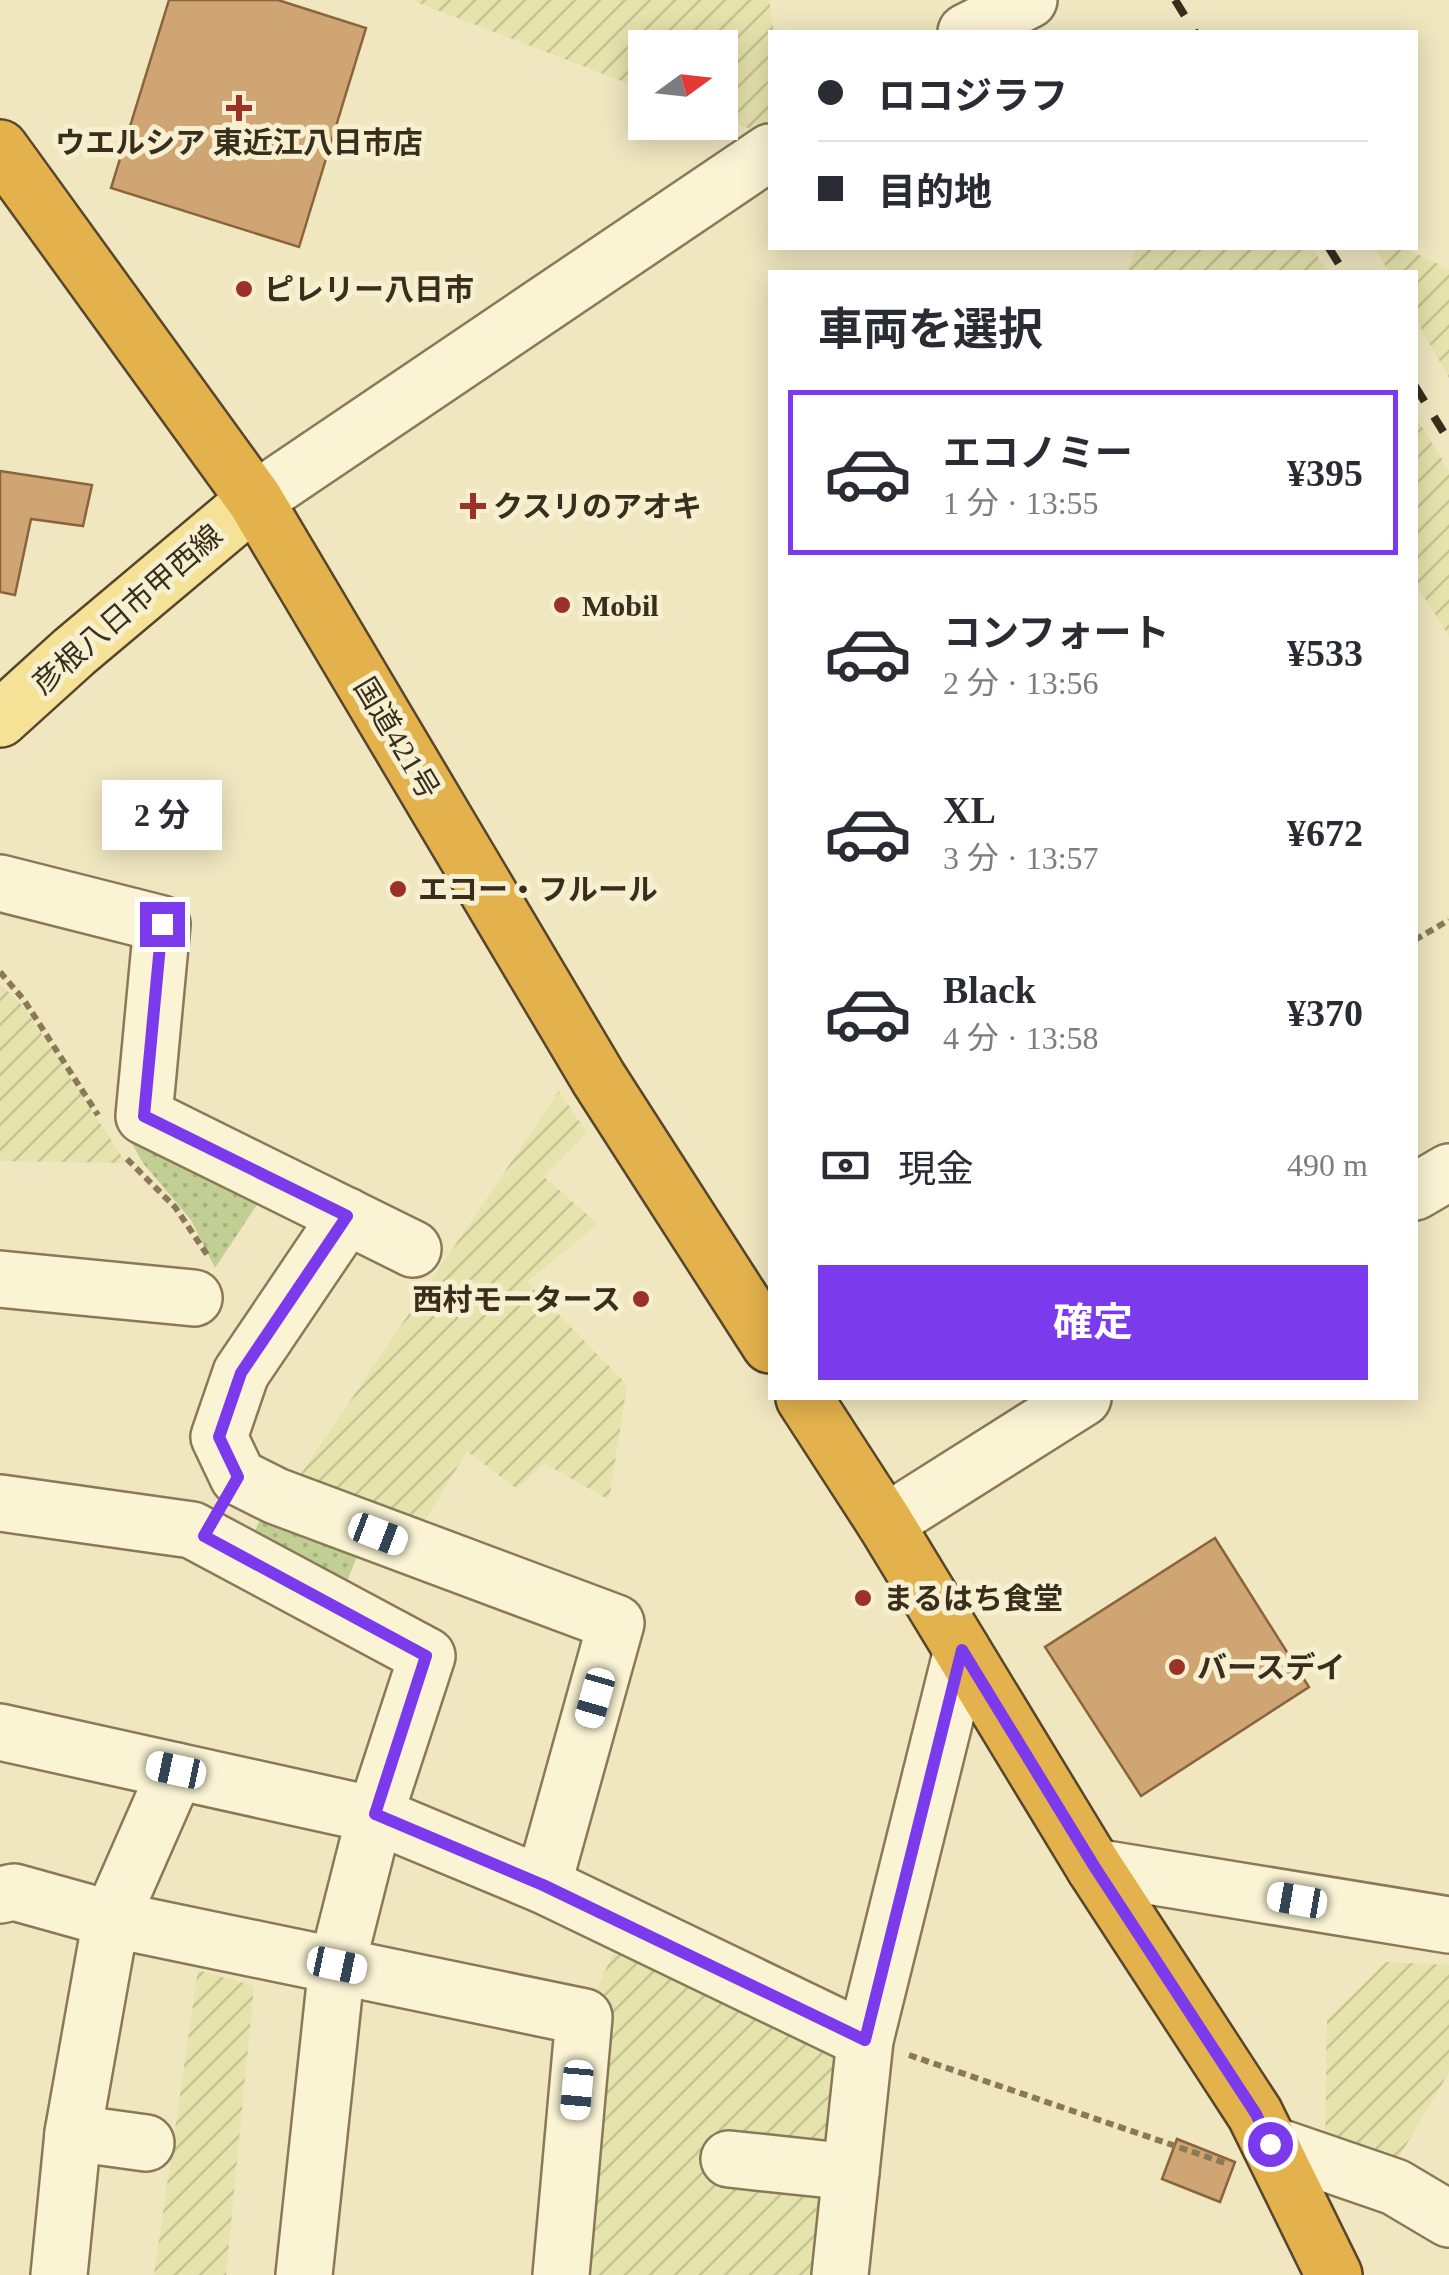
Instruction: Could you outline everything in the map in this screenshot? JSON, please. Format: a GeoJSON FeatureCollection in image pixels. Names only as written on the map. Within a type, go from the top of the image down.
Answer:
{"type":"FeatureCollection","features":[{"type":"Feature","properties":{"kind":"highway","name":"国道421号"},"geometry":{"type":"LineString","coordinates":[[0,148],[255,500],[598,1079],[768,1342]]}},
{"type":"Feature","properties":{"kind":"highway"},"geometry":{"type":"LineString","coordinates":[[805,1400],[1094,1866],[1256,2114],[1251,2155],[1334,2275]]}},
{"type":"Feature","properties":{"kind":"main road","name":"彦根八日市甲西線"},"geometry":{"type":"LineString","coordinates":[[0,719],[255,500]]}},
{"type":"Feature","properties":{"kind":"street"},"geometry":{"type":"LineString","coordinates":[[970,30],[1029,0]]}},
{"type":"Feature","properties":{"kind":"street"},"geometry":{"type":"LineString","coordinates":[[255,500],[768,153]]}},
{"type":"Feature","properties":{"kind":"street"},"geometry":{"type":"LineString","coordinates":[[0,882],[162,924],[144,1116],[413,1249]]}},
{"type":"Feature","properties":{"kind":"street"},"geometry":{"type":"LineString","coordinates":[[1418,1190],[1449,1172]]}},
{"type":"Feature","properties":{"kind":"street"},"geometry":{"type":"LineString","coordinates":[[347,1216],[241,1373],[219,1437],[238,1477],[276,1496],[616,1622],[543,1885]]}},
{"type":"Feature","properties":{"kind":"street"},"geometry":{"type":"LineString","coordinates":[[0,1279],[202,1280]]}},
{"type":"Feature","properties":{"kind":"street"},"geometry":{"type":"LineString","coordinates":[[885,1523],[1080,1400]]}},
{"type":"Feature","properties":{"kind":"street"},"geometry":{"type":"LineString","coordinates":[[204,1536],[238,1477]]}},
{"type":"Feature","properties":{"kind":"street"},"geometry":{"type":"LineString","coordinates":[[0,1504],[192,1530],[426,1656],[375,1814],[337,1965],[304,2275]]}},
{"type":"Feature","properties":{"kind":"street"},"geometry":{"type":"LineString","coordinates":[[840,2275],[865,2040],[962,1650]]}},
{"type":"Feature","properties":{"kind":"street"},"geometry":{"type":"LineString","coordinates":[[0,1732],[375,1814],[543,1885],[865,2040]]}},
{"type":"Feature","properties":{"kind":"street"},"geometry":{"type":"LineString","coordinates":[[59,2275],[73,2133],[111,1919],[176,1770]]}},
{"type":"Feature","properties":{"kind":"street"},"geometry":{"type":"LineString","coordinates":[[1094,1866],[1449,1925]]}},
{"type":"Feature","properties":{"kind":"street"},"geometry":{"type":"LineString","coordinates":[[0,1894],[14,1892],[111,1919],[584,2016],[561,2275]]}},
{"type":"Feature","properties":{"kind":"street"},"geometry":{"type":"LineString","coordinates":[[73,2133],[146,2143]]}},
{"type":"Feature","properties":{"kind":"street"},"geometry":{"type":"LineString","coordinates":[[1251,2155],[1395,2188],[1449,2219]]}},
{"type":"Feature","properties":{"kind":"street"},"geometry":{"type":"LineString","coordinates":[[729,2159],[851,2172]]}},
{"type":"Feature","properties":{"kind":"path"},"geometry":{"type":"LineString","coordinates":[[1418,938],[1449,920]]}},
{"type":"Feature","properties":{"kind":"path"},"geometry":{"type":"LineString","coordinates":[[0,972],[24,1000],[98,1115]]}},
{"type":"Feature","properties":{"kind":"path"},"geometry":{"type":"LineString","coordinates":[[120,1148],[130,1165],[175,1206],[204,1246],[202,1280]]}},
{"type":"Feature","properties":{"kind":"path"},"geometry":{"type":"LineString","coordinates":[[865,2040],[1251,2155]]}},
{"type":"Feature","properties":{"kind":"shaded area"},"geometry":{"type":"Polygon","coordinates":[[[411,0],[769,0],[774,30],[768,30],[768,135],[738,124],[738,30],[628,30],[628,83],[411,0]]]}},
{"type":"Feature","properties":{"kind":"shaded area"},"geometry":{"type":"Polygon","coordinates":[[[1136,250],[1313,250],[1327,270],[1127,270],[1136,250]]]}},
{"type":"Feature","properties":{"kind":"shaded area"},"geometry":{"type":"Polygon","coordinates":[[[1376,250],[1408,250],[1449,269],[1449,378],[1418,323],[1418,270],[1388,270],[1376,250]]]}},
{"type":"Feature","properties":{"kind":"shaded area"},"geometry":{"type":"Polygon","coordinates":[[[1418,421],[1449,471],[1449,636],[1418,588],[1418,421]]]}},
{"type":"Feature","properties":{"kind":"shaded area"},"geometry":{"type":"Polygon","coordinates":[[[0,984],[24,1007],[126,1163],[0,1161],[0,984]]]}},
{"type":"Feature","properties":{"kind":"shaded area"},"geometry":{"type":"Polygon","coordinates":[[[559,1091],[587,1133],[544,1177],[598,1224],[527,1282],[627,1385],[609,1500],[544,1463],[517,1489],[467,1451],[411,1544],[284,1499],[559,1091]]]}},
{"type":"Feature","properties":{"kind":"shaded area"},"geometry":{"type":"Polygon","coordinates":[[[627,1923],[855,2034],[838,2275],[577,2275],[584,2017],[627,1923]]]}},
{"type":"Feature","properties":{"kind":"shaded area"},"geometry":{"type":"Polygon","coordinates":[[[1386,1962],[1449,1965],[1449,2072],[1388,2176],[1325,2147],[1327,2020],[1386,1962]]]}},
{"type":"Feature","properties":{"kind":"shaded area"},"geometry":{"type":"Polygon","coordinates":[[[198,1970],[254,1986],[226,2275],[154,2275],[198,1970]]]}},
{"type":"Feature","properties":{"kind":"green space"},"geometry":{"type":"Polygon","coordinates":[[[135,1129],[264,1194],[215,1268],[191,1220],[143,1163],[131,1142],[135,1129]]]}},
{"type":"Feature","properties":{"kind":"green space"},"geometry":{"type":"Polygon","coordinates":[[[261,1518],[362,1544],[337,1606],[248,1545],[261,1518]]]}},
{"type":"Feature","properties":{"kind":"building","name":"ウエルシア 東近江八日市店"},"geometry":{"type":"Polygon","coordinates":[[[169,0],[278,0],[366,28],[299,247],[111,188],[169,0]]]}},
{"type":"Feature","properties":{"kind":"building"},"geometry":{"type":"Polygon","coordinates":[[[0,471],[92,485],[83,526],[31,519],[15,595],[0,592],[0,471]]]}},
{"type":"Feature","properties":{"kind":"building","name":"バースデイ"},"geometry":{"type":"Polygon","coordinates":[[[1215,1538],[1309,1687],[1141,1796],[1045,1647],[1215,1538]]]}},
{"type":"Feature","properties":{"kind":"building"},"geometry":{"type":"Polygon","coordinates":[[[1177,2139],[1235,2162],[1220,2202],[1162,2179],[1177,2139]]]}},
{"type":"Feature","properties":{"kind":"railway"},"geometry":{"type":"LineString","coordinates":[[1175,0],[1194,30]]}},
{"type":"Feature","properties":{"kind":"railway"},"geometry":{"type":"LineString","coordinates":[[1330,250],[1343,270]]}},
{"type":"Feature","properties":{"kind":"railway"},"geometry":{"type":"LineString","coordinates":[[1418,391],[1449,441]]}},
{"type":"Feature","properties":{"kind":"place","name":"ウエルシア 東近江八日市店"},"geometry":{"type":"Point","coordinates":[239,108]}},
{"type":"Feature","properties":{"kind":"place","name":"ピレリー八日市"},"geometry":{"type":"Point","coordinates":[244,289]}},
{"type":"Feature","properties":{"kind":"place","name":"クスリのアオキ"},"geometry":{"type":"Point","coordinates":[473,506]}},
{"type":"Feature","properties":{"kind":"place","name":"Mobil"},"geometry":{"type":"Point","coordinates":[562,605]}},
{"type":"Feature","properties":{"kind":"place","name":"エコー・フルール"},"geometry":{"type":"Point","coordinates":[398,889]}},
{"type":"Feature","properties":{"kind":"place","name":"西村モータース"},"geometry":{"type":"Point","coordinates":[641,1299]}},
{"type":"Feature","properties":{"kind":"place","name":"まるはち食堂"},"geometry":{"type":"Point","coordinates":[863,1598]}},
{"type":"Feature","properties":{"kind":"place","name":"バースデイ"},"geometry":{"type":"Point","coordinates":[1177,1667]}},
{"type":"Feature","properties":{"kind":"route"},"geometry":{"type":"LineString","coordinates":[[162,924],[144,1116],[347,1216],[241,1373],[219,1437],[238,1477],[204,1536],[426,1656],[375,1814],[543,1885],[865,2040],[962,1650],[1094,1866],[1256,2114],[1270,2144]]}}]}
